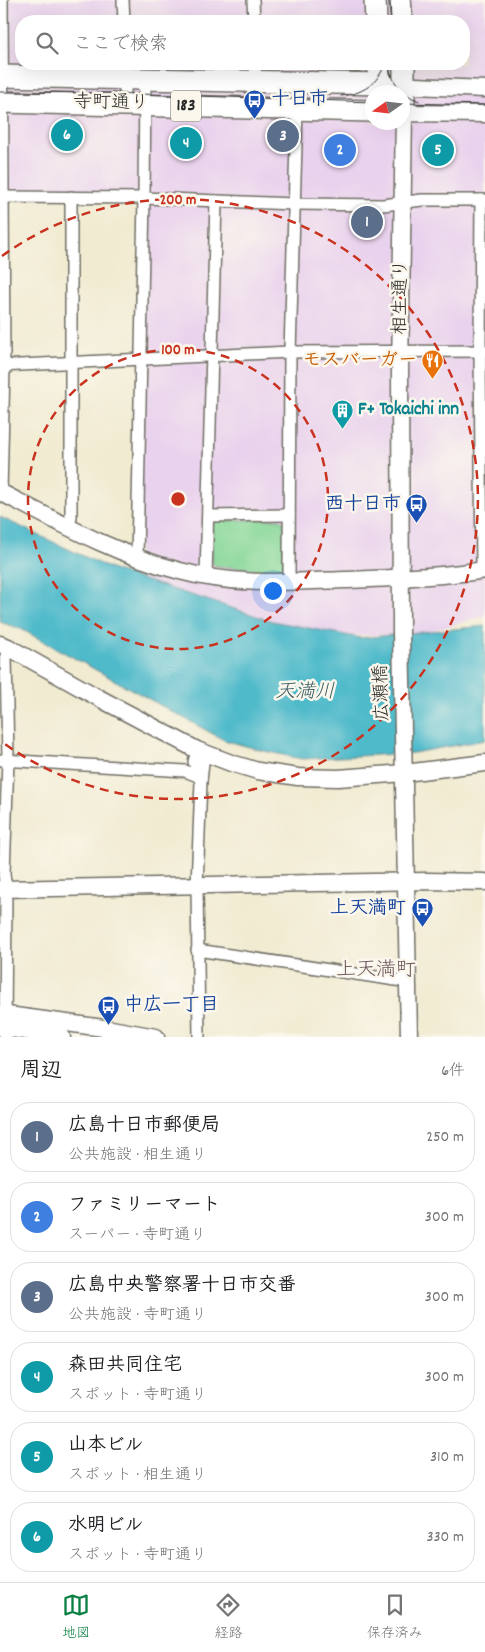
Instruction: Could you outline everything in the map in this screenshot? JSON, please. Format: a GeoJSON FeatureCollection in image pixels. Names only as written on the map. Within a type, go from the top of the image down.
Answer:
{"type":"FeatureCollection","features":[{"type":"Feature","properties":{"kind":"highway"},"geometry":{"type":"LineString","coordinates":[[375,0],[376,15]]}},
{"type":"Feature","properties":{"kind":"highway"},"geometry":{"type":"LineString","coordinates":[[400,0],[401,15]]}},
{"type":"Feature","properties":{"kind":"highway","name":"相生通り"},"geometry":{"type":"LineString","coordinates":[[388,82],[399,70]]}},
{"type":"Feature","properties":{"kind":"highway","name":"寺町通り"},"geometry":{"type":"LineString","coordinates":[[1,76],[256,73],[388,82]]}},
{"type":"Feature","properties":{"kind":"highway","name":"寺町通り"},"geometry":{"type":"LineString","coordinates":[[2,102],[365,111]]}},
{"type":"Feature","properties":{"kind":"street"},"geometry":{"type":"LineString","coordinates":[[2,0],[0,493],[68,527],[137,558],[206,577],[242,581],[289,582],[401,578],[484,570],[483,200],[422,200],[384,205],[295,204],[144,198],[2,197]]}},
{"type":"Feature","properties":{"kind":"street"},"geometry":{"type":"LineString","coordinates":[[123,0],[124,15]]}},
{"type":"Feature","properties":{"kind":"street"},"geometry":{"type":"LineString","coordinates":[[253,0],[254,15]]}},
{"type":"Feature","properties":{"kind":"street"},"geometry":{"type":"LineString","coordinates":[[131,74],[135,105]]}},
{"type":"Feature","properties":{"kind":"street"},"geometry":{"type":"LineString","coordinates":[[131,74],[144,198],[137,558]]}},
{"type":"Feature","properties":{"kind":"street"},"geometry":{"type":"LineString","coordinates":[[388,82],[485,89]]}},
{"type":"Feature","properties":{"kind":"street"},"geometry":{"type":"LineString","coordinates":[[289,582],[290,352],[296,109]]}},
{"type":"Feature","properties":{"kind":"street"},"geometry":{"type":"LineString","coordinates":[[410,112],[485,114]]}},
{"type":"Feature","properties":{"kind":"street","name":"相生通り"},"geometry":{"type":"LineString","coordinates":[[401,630],[400,353],[403,130]]}},
{"type":"Feature","properties":{"kind":"street"},"geometry":{"type":"LineString","coordinates":[[68,527],[71,518],[71,197]]}},
{"type":"Feature","properties":{"kind":"street"},"geometry":{"type":"LineString","coordinates":[[206,577],[216,201]]}},
{"type":"Feature","properties":{"kind":"street"},"geometry":{"type":"LineString","coordinates":[[2,366],[290,352],[400,353],[482,351]]}},
{"type":"Feature","properties":{"kind":"street"},"geometry":{"type":"LineString","coordinates":[[208,516],[289,515]]}},
{"type":"Feature","properties":{"kind":"street","name":"広瀬橋"},"geometry":{"type":"LineString","coordinates":[[401,630],[405,755],[409,1037]]}},
{"type":"Feature","properties":{"kind":"street"},"geometry":{"type":"LineString","coordinates":[[4,645],[199,756],[245,768],[298,777],[338,778],[404,773],[485,763]]}},
{"type":"Feature","properties":{"kind":"street"},"geometry":{"type":"LineString","coordinates":[[3,1024],[6,656],[4,645]]}},
{"type":"Feature","properties":{"kind":"street"},"geometry":{"type":"LineString","coordinates":[[185,771],[199,756]]}},
{"type":"Feature","properties":{"kind":"street"},"geometry":{"type":"LineString","coordinates":[[199,756],[201,781],[197,886],[199,1037]]}},
{"type":"Feature","properties":{"kind":"street"},"geometry":{"type":"LineString","coordinates":[[4,760],[185,771],[198,776],[201,781]]}},
{"type":"Feature","properties":{"kind":"street"},"geometry":{"type":"LineString","coordinates":[[3,889],[485,882]]}},
{"type":"Feature","properties":{"kind":"street"},"geometry":{"type":"LineString","coordinates":[[197,950],[409,982]]}},
{"type":"Feature","properties":{"kind":"street"},"geometry":{"type":"LineString","coordinates":[[3,1024],[62,1037]]}},
{"type":"Feature","properties":{"kind":"street"},"geometry":{"type":"LineString","coordinates":[[3,1024],[111,1029],[156,1037]]}},
{"type":"Feature","properties":{"kind":"shaded area"},"geometry":{"type":"Polygon","coordinates":[[[0,0],[485,0],[485,616],[420,634],[337,636],[287,629],[138,577],[143,200],[0,197],[0,0]]]}},
{"type":"Feature","properties":{"kind":"green space"},"geometry":{"type":"Polygon","coordinates":[[[280,519],[284,522],[283,567],[277,571],[216,566],[212,563],[212,521],[280,519]]]}},
{"type":"Feature","properties":{"kind":"water","name":"天満川"},"geometry":{"type":"Polygon","coordinates":[[[0,517],[113,570],[272,621],[361,638],[485,626],[485,740],[413,753],[302,759],[224,740],[21,629],[0,622],[0,517]]]}},
{"type":"Feature","properties":{"kind":"tram line"},"geometry":{"type":"LineString","coordinates":[[390,0],[391,15]]}},
{"type":"Feature","properties":{"kind":"tram line"},"geometry":{"type":"LineString","coordinates":[[341,96],[356,93],[368,87],[382,70]]}},
{"type":"Feature","properties":{"kind":"tram line"},"geometry":{"type":"LineString","coordinates":[[390,70],[398,87],[407,95],[419,101]]}},
{"type":"Feature","properties":{"kind":"tram line"},"geometry":{"type":"LineString","coordinates":[[0,92],[110,93],[365,102]]}},
{"type":"Feature","properties":{"kind":"tram line"},"geometry":{"type":"LineString","coordinates":[[410,103],[485,105]]}},
{"type":"Feature","properties":{"kind":"place","name":"十日市"},"geometry":{"type":"Point","coordinates":[255,119]}},
{"type":"Feature","properties":{"kind":"place","name":"水明ビル"},"geometry":{"type":"Point","coordinates":[67,135]}},
{"type":"Feature","properties":{"kind":"place","name":"広島中央警察署十日市交番"},"geometry":{"type":"Point","coordinates":[283,136]}},
{"type":"Feature","properties":{"kind":"place","name":"森田共同住宅"},"geometry":{"type":"Point","coordinates":[186,143]}},
{"type":"Feature","properties":{"kind":"place","name":"ファミリーマート"},"geometry":{"type":"Point","coordinates":[340,150]}},
{"type":"Feature","properties":{"kind":"place","name":"山本ビル"},"geometry":{"type":"Point","coordinates":[438,150]}},
{"type":"Feature","properties":{"kind":"place","name":"広島十日市郵便局"},"geometry":{"type":"Point","coordinates":[367,222]}},
{"type":"Feature","properties":{"kind":"place","name":"モスバーガー"},"geometry":{"type":"Point","coordinates":[433,380]}},
{"type":"Feature","properties":{"kind":"place","name":"F+ Tokaichi inn"},"geometry":{"type":"Point","coordinates":[342,429]}},
{"type":"Feature","properties":{"kind":"place","name":"西十日市"},"geometry":{"type":"Point","coordinates":[417,524]}},
{"type":"Feature","properties":{"kind":"place","name":"上天満町"},"geometry":{"type":"Point","coordinates":[422,928]}},
{"type":"Feature","properties":{"kind":"place","name":"中広一丁目"},"geometry":{"type":"Point","coordinates":[108,1025]}},
{"type":"Feature","properties":{"kind":"district","name":"上天満町"},"geometry":{"type":"Point","coordinates":[376,971]}}]}
